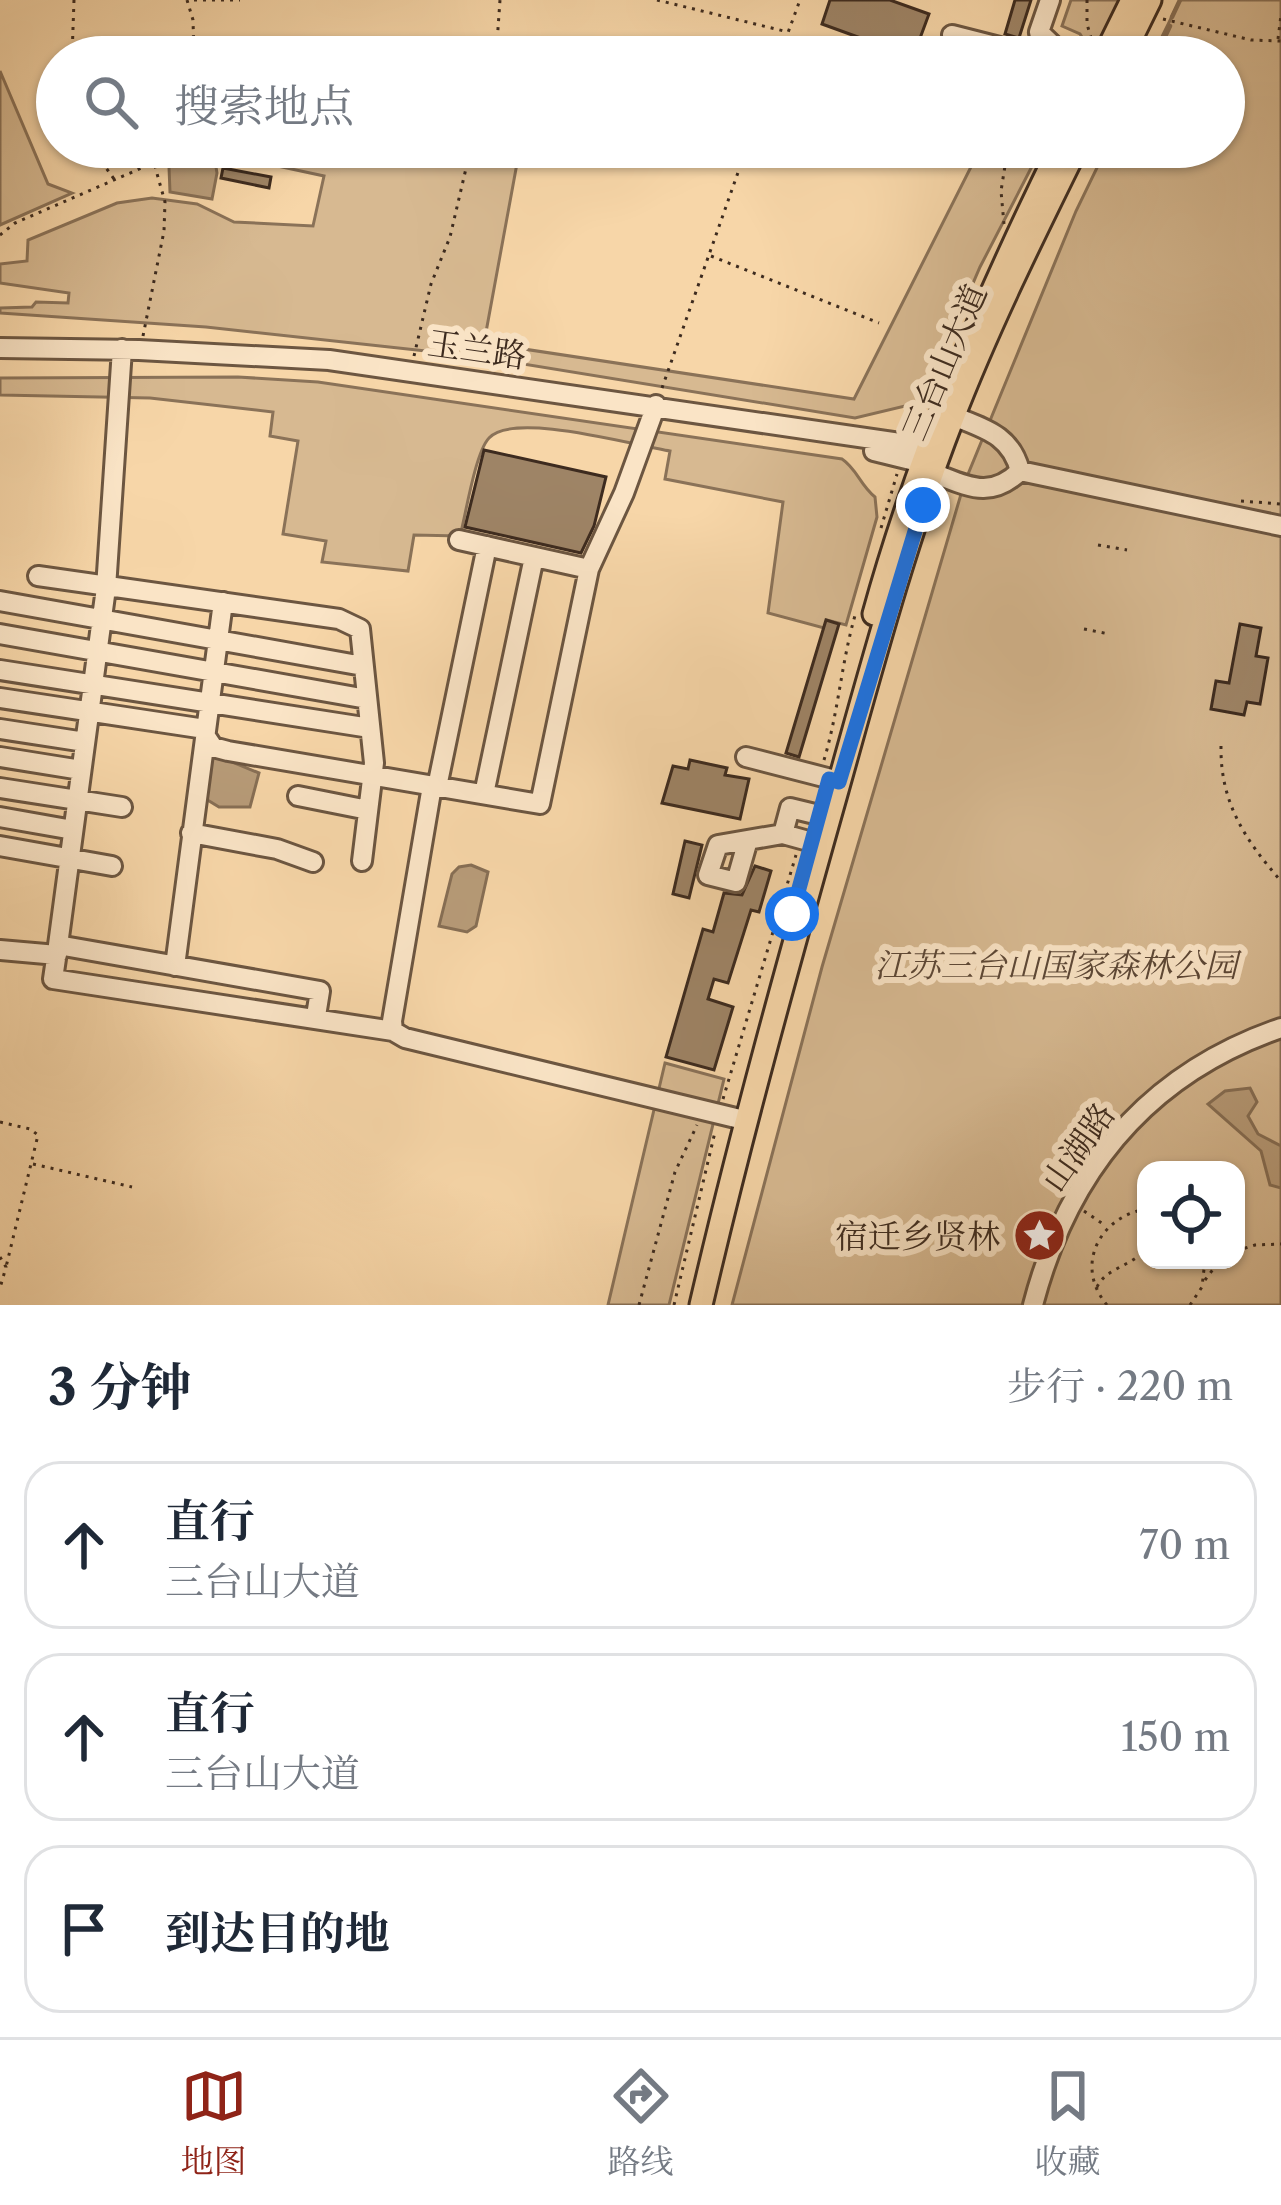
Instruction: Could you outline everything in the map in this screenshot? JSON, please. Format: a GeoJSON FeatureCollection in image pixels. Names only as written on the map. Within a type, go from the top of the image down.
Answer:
{"type":"FeatureCollection","features":[{"type":"Feature","properties":{"kind":"main road"},"geometry":{"type":"LineString","coordinates":[[1119,36],[1142,4]]}},
{"type":"Feature","properties":{"kind":"main road"},"geometry":{"type":"LineString","coordinates":[[1130,36],[1142,4]]}},
{"type":"Feature","properties":{"kind":"main road","name":"三台山大道"},"geometry":{"type":"LineString","coordinates":[[732,1117],[927,459],[1014,242],[1050,168]]}},
{"type":"Feature","properties":{"kind":"main road","name":"三台山大道"},"geometry":{"type":"LineString","coordinates":[[927,459],[953,416],[1068,168]]}},
{"type":"Feature","properties":{"kind":"main road","name":"三台山大道"},"geometry":{"type":"LineString","coordinates":[[696,1305],[732,1117],[798,838],[819,815],[829,779]]}},
{"type":"Feature","properties":{"kind":"street"},"geometry":{"type":"LineString","coordinates":[[1043,36],[1039,32],[1050,0]]}},
{"type":"Feature","properties":{"kind":"street"},"geometry":{"type":"LineString","coordinates":[[952,35],[956,36]]}},
{"type":"Feature","properties":{"kind":"street","name":"玉兰路"},"geometry":{"type":"LineString","coordinates":[[0,348],[329,359],[410,369],[927,459],[975,488],[1006,485],[1020,471],[1281,526]]}},
{"type":"Feature","properties":{"kind":"street"},"geometry":{"type":"LineString","coordinates":[[0,950],[57,950],[320,992],[316,1016],[313,1020],[53,979],[57,950],[70,858],[106,586],[127,353]]}},
{"type":"Feature","properties":{"kind":"street","name":"玉兰路"},"geometry":{"type":"LineString","coordinates":[[0,358],[127,353],[355,372],[654,409]]}},
{"type":"Feature","properties":{"kind":"street"},"geometry":{"type":"LineString","coordinates":[[205,732],[213,747],[228,751],[540,804],[589,569],[624,493],[654,409]]}},
{"type":"Feature","properties":{"kind":"street"},"geometry":{"type":"LineString","coordinates":[[953,416],[1000,434],[1020,471]]}},
{"type":"Feature","properties":{"kind":"street"},"geometry":{"type":"LineString","coordinates":[[459,540],[589,569]]}},
{"type":"Feature","properties":{"kind":"street"},"geometry":{"type":"LineString","coordinates":[[393,1031],[435,787],[488,547]]}},
{"type":"Feature","properties":{"kind":"street"},"geometry":{"type":"LineString","coordinates":[[484,794],[534,557]]}},
{"type":"Feature","properties":{"kind":"street"},"geometry":{"type":"LineString","coordinates":[[38,576],[223,602],[360,629],[372,776],[362,861]]}},
{"type":"Feature","properties":{"kind":"street"},"geometry":{"type":"LineString","coordinates":[[0,601],[363,666]]}},
{"type":"Feature","properties":{"kind":"street"},"geometry":{"type":"LineString","coordinates":[[175,966],[223,602]]}},
{"type":"Feature","properties":{"kind":"street"},"geometry":{"type":"LineString","coordinates":[[0,634],[367,698]]}},
{"type":"Feature","properties":{"kind":"street"},"geometry":{"type":"LineString","coordinates":[[0,670],[370,728]]}},
{"type":"Feature","properties":{"kind":"street"},"geometry":{"type":"LineString","coordinates":[[0,698],[205,732]]}},
{"type":"Feature","properties":{"kind":"street"},"geometry":{"type":"LineString","coordinates":[[0,729],[85,742]]}},
{"type":"Feature","properties":{"kind":"street"},"geometry":{"type":"LineString","coordinates":[[0,757],[81,770]]}},
{"type":"Feature","properties":{"kind":"street"},"geometry":{"type":"LineString","coordinates":[[746,758],[829,779]]}},
{"type":"Feature","properties":{"kind":"street"},"geometry":{"type":"LineString","coordinates":[[0,788],[122,807]]}},
{"type":"Feature","properties":{"kind":"street"},"geometry":{"type":"LineString","coordinates":[[298,796],[368,810]]}},
{"type":"Feature","properties":{"kind":"street"},"geometry":{"type":"LineString","coordinates":[[0,817],[73,830]]}},
{"type":"Feature","properties":{"kind":"street"},"geometry":{"type":"LineString","coordinates":[[191,833],[277,849],[313,862]]}},
{"type":"Feature","properties":{"kind":"street"},"geometry":{"type":"LineString","coordinates":[[748,840],[798,838]]}},
{"type":"Feature","properties":{"kind":"street"},"geometry":{"type":"LineString","coordinates":[[0,846],[112,866]]}},
{"type":"Feature","properties":{"kind":"street"},"geometry":{"type":"LineString","coordinates":[[316,1016],[732,1117]]}},
{"type":"Feature","properties":{"kind":"street","name":"山湖路"},"geometry":{"type":"LineString","coordinates":[[1033,1305],[1045,1262],[1072,1202],[1113,1137],[1154,1097],[1210,1059],[1281,1028]]}},
{"type":"Feature","properties":{"kind":"path"},"geometry":{"type":"LineString","coordinates":[[73,36],[74,0]]}},
{"type":"Feature","properties":{"kind":"path"},"geometry":{"type":"LineString","coordinates":[[193,36],[191,0],[240,0]]}},
{"type":"Feature","properties":{"kind":"path"},"geometry":{"type":"LineString","coordinates":[[497,36],[500,0]]}},
{"type":"Feature","properties":{"kind":"path"},"geometry":{"type":"LineString","coordinates":[[657,0],[788,32]]}},
{"type":"Feature","properties":{"kind":"path"},"geometry":{"type":"LineString","coordinates":[[787,36],[800,0]]}},
{"type":"Feature","properties":{"kind":"path"},"geometry":{"type":"LineString","coordinates":[[1087,0],[1090,36]]}},
{"type":"Feature","properties":{"kind":"path"},"geometry":{"type":"LineString","coordinates":[[1142,4],[1237,36]]}},
{"type":"Feature","properties":{"kind":"path"},"geometry":{"type":"LineString","coordinates":[[1245,39],[1280,41],[1281,15]]}},
{"type":"Feature","properties":{"kind":"path"},"geometry":{"type":"LineString","coordinates":[[106,168],[114,179]]}},
{"type":"Feature","properties":{"kind":"path"},"geometry":{"type":"LineString","coordinates":[[0,235],[15,223],[140,168]]}},
{"type":"Feature","properties":{"kind":"path"},"geometry":{"type":"LineString","coordinates":[[127,353],[150,314],[164,231],[165,202],[156,168]]}},
{"type":"Feature","properties":{"kind":"path"},"geometry":{"type":"LineString","coordinates":[[410,369],[466,168]]}},
{"type":"Feature","properties":{"kind":"path"},"geometry":{"type":"LineString","coordinates":[[654,409],[740,168]]}},
{"type":"Feature","properties":{"kind":"path"},"geometry":{"type":"LineString","coordinates":[[1004,168],[1000,218],[1014,242]]}},
{"type":"Feature","properties":{"kind":"path"},"geometry":{"type":"LineString","coordinates":[[709,255],[879,322]]}},
{"type":"Feature","properties":{"kind":"path"},"geometry":{"type":"LineString","coordinates":[[878,540],[927,459]]}},
{"type":"Feature","properties":{"kind":"path"},"geometry":{"type":"LineString","coordinates":[[1099,545],[1127,550]]}},
{"type":"Feature","properties":{"kind":"path"},"geometry":{"type":"LineString","coordinates":[[829,779],[840,666],[859,603]]}},
{"type":"Feature","properties":{"kind":"path"},"geometry":{"type":"LineString","coordinates":[[1084,629],[1109,634]]}},
{"type":"Feature","properties":{"kind":"path"},"geometry":{"type":"LineString","coordinates":[[1221,746],[1220,772],[1235,821],[1281,881]]}},
{"type":"Feature","properties":{"kind":"path"},"geometry":{"type":"LineString","coordinates":[[674,1305],[732,1117],[798,838]]}},
{"type":"Feature","properties":{"kind":"path"},"geometry":{"type":"LineString","coordinates":[[639,1305],[675,1172],[698,1125],[704,1118],[732,1117]]}},
{"type":"Feature","properties":{"kind":"path"},"geometry":{"type":"LineString","coordinates":[[0,1122],[37,1132],[0,1288]]}},
{"type":"Feature","properties":{"kind":"path"},"geometry":{"type":"LineString","coordinates":[[31,1164],[132,1187]]}},
{"type":"Feature","properties":{"kind":"path"},"geometry":{"type":"LineString","coordinates":[[1072,1202],[1107,1227]]}},
{"type":"Feature","properties":{"kind":"path"},"geometry":{"type":"LineString","coordinates":[[1107,1305],[1096,1288],[1091,1261],[1096,1244],[1107,1227],[1137,1211]]}},
{"type":"Feature","properties":{"kind":"path"},"geometry":{"type":"LineString","coordinates":[[1045,1262],[1023,1252],[1018,1228],[1037,1218],[1062,1224]]}},
{"type":"Feature","properties":{"kind":"path"},"geometry":{"type":"LineString","coordinates":[[1245,1248],[1281,1244]]}},
{"type":"Feature","properties":{"kind":"path"},"geometry":{"type":"LineString","coordinates":[[0,1257],[6,1267]]}},
{"type":"Feature","properties":{"kind":"path"},"geometry":{"type":"LineString","coordinates":[[1096,1288],[1102,1277],[1137,1260]]}},
{"type":"Feature","properties":{"kind":"path"},"geometry":{"type":"LineString","coordinates":[[1202,1287],[1204,1269]]}},
{"type":"Feature","properties":{"kind":"path"},"geometry":{"type":"LineString","coordinates":[[1191,1304],[1214,1269]]}},
{"type":"Feature","properties":{"kind":"path"},"geometry":{"type":"LineString","coordinates":[[1097,1305],[1102,1299]]}},
{"type":"Feature","properties":{"kind":"green space"},"geometry":{"type":"Polygon","coordinates":[[[1071,0],[1121,0],[1104,36],[1081,36],[1062,26],[1071,0]]]}},
{"type":"Feature","properties":{"kind":"green space","name":"江苏三台山国家森林公园"},"geometry":{"type":"Polygon","coordinates":[[[1180,0],[1281,0],[1281,1305],[732,1305],[822,967],[964,484],[1097,168],[1245,168],[1245,36],[1162,36],[1180,0]]]}},
{"type":"Feature","properties":{"kind":"green space"},"geometry":{"type":"Polygon","coordinates":[[[0,71],[36,156],[36,168],[41,168],[48,184],[72,193],[0,225],[0,71]]]}},
{"type":"Feature","properties":{"kind":"green space"},"geometry":{"type":"Polygon","coordinates":[[[286,168],[516,168],[484,343],[854,399],[970,168],[1031,168],[980,267],[922,402],[855,418],[481,357],[206,327],[0,313],[0,308],[32,307],[36,302],[68,303],[69,293],[0,283],[0,264],[27,261],[28,240],[117,203],[152,198],[197,204],[234,222],[313,226],[324,176],[286,168]]]}},
{"type":"Feature","properties":{"kind":"green space"},"geometry":{"type":"Polygon","coordinates":[[[238,377],[318,382],[842,459],[875,497],[877,517],[846,625],[827,620],[824,628],[768,613],[783,502],[665,479],[670,451],[547,429],[502,431],[489,438],[479,457],[460,536],[414,535],[408,571],[322,562],[326,541],[283,534],[298,441],[270,436],[273,412],[150,398],[0,395],[0,378],[238,377]]]}},
{"type":"Feature","properties":{"kind":"green space"},"geometry":{"type":"Polygon","coordinates":[[[665,1063],[724,1079],[669,1305],[608,1305],[665,1063]]]}},
{"type":"Feature","properties":{"kind":"shaded area"},"geometry":{"type":"Polygon","coordinates":[[[169,168],[216,168],[212,199],[170,192],[169,168]]]}},
{"type":"Feature","properties":{"kind":"shaded area"},"geometry":{"type":"Polygon","coordinates":[[[220,757],[259,773],[250,807],[219,807],[201,796],[209,758],[220,757]]]}},
{"type":"Feature","properties":{"kind":"shaded area"},"geometry":{"type":"Polygon","coordinates":[[[471,865],[488,872],[476,926],[467,932],[439,926],[452,874],[471,865]]]}},
{"type":"Feature","properties":{"kind":"shaded area"},"geometry":{"type":"Polygon","coordinates":[[[1250,1088],[1257,1102],[1248,1116],[1258,1134],[1281,1146],[1281,1188],[1270,1185],[1261,1151],[1208,1104],[1225,1091],[1250,1088]]]}},
{"type":"Feature","properties":{"kind":"building"},"geometry":{"type":"Polygon","coordinates":[[[830,0],[890,0],[929,14],[921,36],[855,36],[822,24],[830,0]]]}},
{"type":"Feature","properties":{"kind":"building"},"geometry":{"type":"Polygon","coordinates":[[[1015,0],[1031,0],[1020,36],[1005,34],[1015,0]]]}},
{"type":"Feature","properties":{"kind":"building"},"geometry":{"type":"Polygon","coordinates":[[[223,168],[271,177],[269,188],[221,178],[223,168]]]}},
{"type":"Feature","properties":{"kind":"building"},"geometry":{"type":"Polygon","coordinates":[[[484,450],[606,477],[594,526],[581,553],[465,527],[484,450]]]}},
{"type":"Feature","properties":{"kind":"building"},"geometry":{"type":"Polygon","coordinates":[[[826,620],[839,624],[799,757],[786,753],[826,620]]]}},
{"type":"Feature","properties":{"kind":"building"},"geometry":{"type":"Polygon","coordinates":[[[1240,624],[1261,628],[1256,656],[1268,658],[1260,704],[1247,702],[1244,715],[1211,709],[1216,681],[1229,683],[1240,624]]]}},
{"type":"Feature","properties":{"kind":"building"},"geometry":{"type":"Polygon","coordinates":[[[690,760],[727,768],[725,775],[749,779],[740,819],[662,803],[673,766],[688,769],[690,760]]]}},
{"type":"Feature","properties":{"kind":"building"},"geometry":{"type":"Polygon","coordinates":[[[685,841],[702,845],[689,898],[673,894],[685,841]]]}},
{"type":"Feature","properties":{"kind":"building"},"geometry":{"type":"Polygon","coordinates":[[[755,866],[771,871],[759,912],[751,910],[728,983],[714,979],[708,999],[733,1007],[714,1070],[666,1057],[703,929],[713,932],[724,893],[742,895],[755,866]]]}},
{"type":"Feature","properties":{"kind":"waterway"},"geometry":{"type":"LineString","coordinates":[[1172,17],[1180,0]]}},
{"type":"Feature","properties":{"kind":"waterway"},"geometry":{"type":"LineString","coordinates":[[1165,36],[1170,26]]}},
{"type":"Feature","properties":{"kind":"place","name":"宿迁乡贤林"},"geometry":{"type":"Point","coordinates":[1039,1236]}},
{"type":"Feature","properties":{"kind":"route"},"geometry":{"type":"LineString","coordinates":[[792,914],[829,779],[839,782],[923,505]]}}]}
